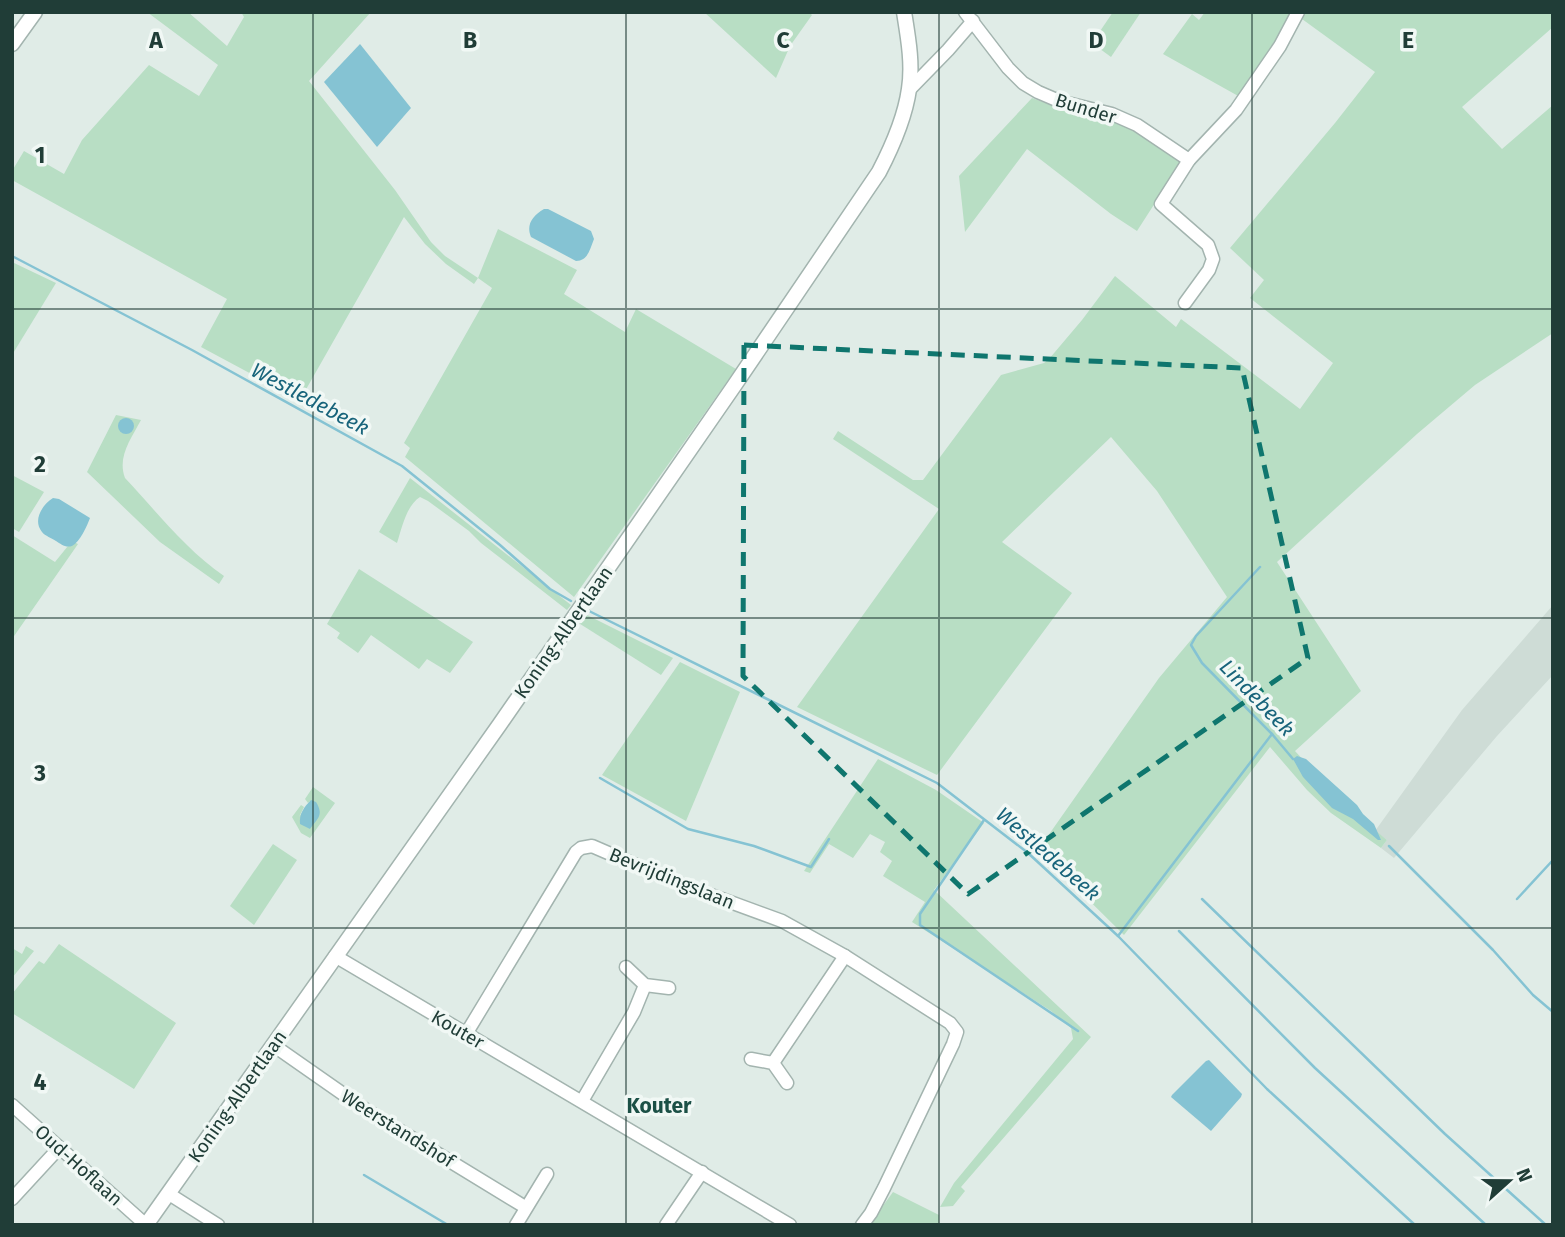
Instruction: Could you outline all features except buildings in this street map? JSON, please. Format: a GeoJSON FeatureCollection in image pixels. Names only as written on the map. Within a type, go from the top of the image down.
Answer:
{"type":"FeatureCollection","features":[{"type":"Feature","properties":{"kind":"street"},"geometry":{"type":"LineString","coordinates":[[12,44],[35,12]]}},
{"type":"Feature","properties":{"kind":"street","name":"Koning-Albertlaan"},"geometry":{"type":"LineString","coordinates":[[146,1225],[515,701],[879,172],[896,134],[909,90],[910,65],[904,12]]}},
{"type":"Feature","properties":{"kind":"street"},"geometry":{"type":"LineString","coordinates":[[1185,303],[1209,270],[1213,259],[1208,245],[1161,204],[1189,160],[1236,110],[1280,46],[1298,12]]}},
{"type":"Feature","properties":{"kind":"street"},"geometry":{"type":"LineString","coordinates":[[909,90],[969,17]]}},
{"type":"Feature","properties":{"kind":"street","name":"Bunder"},"geometry":{"type":"LineString","coordinates":[[969,17],[1023,83],[1059,101],[1112,114],[1137,125],[1189,160]]}},
{"type":"Feature","properties":{"kind":"street","name":"Bevrijdingslaan"},"geometry":{"type":"LineString","coordinates":[[466,1034],[576,852],[587,846],[593,846],[673,881],[782,921],[845,956],[950,1023],[957,1032],[884,1188],[862,1225]]}},
{"type":"Feature","properties":{"kind":"street","name":"Kouter"},"geometry":{"type":"LineString","coordinates":[[335,956],[790,1225]]}},
{"type":"Feature","properties":{"kind":"street"},"geometry":{"type":"LineString","coordinates":[[774,1063],[845,956]]}},
{"type":"Feature","properties":{"kind":"street"},"geometry":{"type":"LineString","coordinates":[[626,967],[645,985],[669,988]]}},
{"type":"Feature","properties":{"kind":"street"},"geometry":{"type":"LineString","coordinates":[[582,1101],[634,1012],[645,985]]}},
{"type":"Feature","properties":{"kind":"street","name":"Weerstandshof"},"geometry":{"type":"LineString","coordinates":[[273,1045],[366,1110],[525,1208]]}},
{"type":"Feature","properties":{"kind":"street"},"geometry":{"type":"LineString","coordinates":[[751,1059],[774,1063],[787,1083]]}},
{"type":"Feature","properties":{"kind":"street","name":"Oud-Hoflaan"},"geometry":{"type":"LineString","coordinates":[[12,1105],[146,1225]]}},
{"type":"Feature","properties":{"kind":"street"},"geometry":{"type":"LineString","coordinates":[[12,1199],[60,1148]]}},
{"type":"Feature","properties":{"kind":"street"},"geometry":{"type":"LineString","coordinates":[[666,1225],[702,1172]]}},
{"type":"Feature","properties":{"kind":"street"},"geometry":{"type":"LineString","coordinates":[[516,1225],[547,1174]]}},
{"type":"Feature","properties":{"kind":"street"},"geometry":{"type":"LineString","coordinates":[[169,1194],[218,1225]]}},
{"type":"Feature","properties":{"kind":"highlighted area"},"geometry":{"type":"Polygon","coordinates":[[[744,345],[1242,368],[1308,658],[968,894],[743,676],[744,345]]]}},
{"type":"Feature","properties":{"kind":"shaded area"},"geometry":{"type":"Polygon","coordinates":[[[1553,605],[1553,675],[1497,736],[1394,858],[1381,848],[1387,840],[1375,831],[1462,710],[1553,605]]]}},
{"type":"Feature","properties":{"kind":"green space"},"geometry":{"type":"Polygon","coordinates":[[[147,12],[188,12],[227,46],[244,17],[241,12],[371,12],[309,81],[395,190],[431,242],[445,256],[478,278],[474,284],[446,264],[425,244],[404,217],[300,400],[201,347],[227,299],[12,180],[12,171],[24,151],[64,174],[82,140],[149,65],[199,96],[218,65],[147,12]]]}},
{"type":"Feature","properties":{"kind":"green space"},"geometry":{"type":"Polygon","coordinates":[[[704,12],[809,12],[812,15],[790,46],[776,78],[704,12]]]}},
{"type":"Feature","properties":{"kind":"green space"},"geometry":{"type":"Polygon","coordinates":[[[1113,12],[1141,12],[1111,57],[1092,43],[1113,12]]]}},
{"type":"Feature","properties":{"kind":"green space"},"geometry":{"type":"Polygon","coordinates":[[[1205,12],[1284,12],[1291,15],[1240,97],[1163,54],[1192,14],[1199,20],[1205,12]]]}},
{"type":"Feature","properties":{"kind":"green space"},"geometry":{"type":"Polygon","coordinates":[[[1304,12],[1553,12],[1553,27],[1462,107],[1502,149],[1553,105],[1553,333],[1475,385],[1417,434],[1277,562],[1361,691],[1295,751],[1348,808],[1387,840],[1381,848],[1331,813],[1270,747],[1124,935],[1038,850],[1159,678],[1227,597],[1157,491],[1111,437],[1002,542],[1072,593],[937,775],[797,707],[939,509],[833,439],[838,431],[913,480],[923,480],[1001,375],[1044,363],[1049,359],[1115,276],[1176,327],[1181,319],[1300,409],[1333,363],[1250,298],[1264,280],[1230,248],[1375,72],[1302,19],[1304,12]]]}},
{"type":"Feature","properties":{"kind":"green space"},"geometry":{"type":"Polygon","coordinates":[[[1032,98],[1056,107],[1119,121],[1182,161],[1137,231],[1027,149],[965,232],[959,176],[1032,98]]]}},
{"type":"Feature","properties":{"kind":"green space"},"geometry":{"type":"Polygon","coordinates":[[[498,229],[577,270],[564,294],[625,332],[636,309],[736,369],[574,597],[405,457],[410,448],[404,443],[492,288],[478,278],[498,229]]]}},
{"type":"Feature","properties":{"kind":"green space"},"geometry":{"type":"Polygon","coordinates":[[[12,262],[56,283],[12,355],[12,262]]]}},
{"type":"Feature","properties":{"kind":"green space"},"geometry":{"type":"Polygon","coordinates":[[[116,415],[141,420],[124,455],[125,478],[184,542],[224,576],[219,584],[160,542],[87,472],[116,415]]]}},
{"type":"Feature","properties":{"kind":"green space"},"geometry":{"type":"Polygon","coordinates":[[[12,475],[44,492],[19,532],[12,528],[12,475]]]}},
{"type":"Feature","properties":{"kind":"green space"},"geometry":{"type":"Polygon","coordinates":[[[410,478],[571,605],[567,610],[469,531],[420,497],[408,512],[397,543],[379,532],[410,478]]]}},
{"type":"Feature","properties":{"kind":"green space"},"geometry":{"type":"Polygon","coordinates":[[[12,535],[55,562],[72,541],[78,544],[12,639],[12,535]]]}},
{"type":"Feature","properties":{"kind":"green space"},"geometry":{"type":"Polygon","coordinates":[[[359,569],[473,642],[450,673],[427,659],[419,669],[371,635],[358,653],[337,638],[340,633],[327,624],[359,569]]]}},
{"type":"Feature","properties":{"kind":"green space"},"geometry":{"type":"Polygon","coordinates":[[[583,613],[673,658],[661,675],[577,622],[583,613]]]}},
{"type":"Feature","properties":{"kind":"green space"},"geometry":{"type":"Polygon","coordinates":[[[680,662],[740,692],[686,821],[602,775],[680,662]]]}},
{"type":"Feature","properties":{"kind":"green space"},"geometry":{"type":"Polygon","coordinates":[[[878,759],[936,790],[984,823],[934,890],[1091,1037],[961,1187],[965,1191],[953,1206],[940,1207],[954,1183],[1073,1039],[1071,1028],[1051,1011],[912,922],[925,902],[883,876],[892,861],[880,852],[885,842],[870,834],[853,858],[829,844],[810,873],[804,871],[878,759]]]}},
{"type":"Feature","properties":{"kind":"green space"},"geometry":{"type":"Polygon","coordinates":[[[313,787],[335,803],[310,838],[301,833],[292,817],[301,805],[304,807],[299,817],[311,800],[308,803],[305,799],[313,787]]]}},
{"type":"Feature","properties":{"kind":"green space"},"geometry":{"type":"Polygon","coordinates":[[[273,844],[297,860],[254,925],[230,906],[273,844]]]}},
{"type":"Feature","properties":{"kind":"green space"},"geometry":{"type":"Polygon","coordinates":[[[59,944],[176,1023],[134,1089],[12,1013],[12,994],[39,961],[44,964],[59,944]]]}},
{"type":"Feature","properties":{"kind":"green space"},"geometry":{"type":"Polygon","coordinates":[[[26,946],[34,951],[12,978],[12,948],[22,954],[26,946]]]}},
{"type":"Feature","properties":{"kind":"green space"},"geometry":{"type":"Polygon","coordinates":[[[893,1192],[939,1215],[939,1225],[869,1225],[893,1192]]]}},
{"type":"Feature","properties":{"kind":"water"},"geometry":{"type":"Polygon","coordinates":[[[360,44],[411,108],[377,147],[324,82],[360,44]]]}},
{"type":"Feature","properties":{"kind":"water"},"geometry":{"type":"Polygon","coordinates":[[[544,209],[591,231],[594,239],[583,259],[576,261],[531,237],[531,221],[544,209]]]}},
{"type":"Feature","properties":{"kind":"water"},"geometry":{"type":"Polygon","coordinates":[[[126,418],[134,426],[126,434],[118,426],[126,418]]]}},
{"type":"Feature","properties":{"kind":"water"},"geometry":{"type":"Polygon","coordinates":[[[53,498],[90,518],[72,546],[61,544],[45,535],[39,527],[40,513],[53,498]]]}},
{"type":"Feature","properties":{"kind":"water"},"geometry":{"type":"Polygon","coordinates":[[[1297,756],[1306,759],[1357,805],[1374,824],[1381,840],[1353,819],[1332,808],[1303,777],[1293,759],[1297,756]]]}},
{"type":"Feature","properties":{"kind":"water"},"geometry":{"type":"Polygon","coordinates":[[[311,800],[316,802],[320,813],[310,829],[300,824],[300,820],[302,811],[311,800]]]}},
{"type":"Feature","properties":{"kind":"water"},"geometry":{"type":"Polygon","coordinates":[[[1209,1060],[1242,1094],[1211,1131],[1171,1097],[1209,1060]]]}},
{"type":"Feature","properties":{"kind":"waterway","name":"Westledebeek"},"geometry":{"type":"LineString","coordinates":[[12,256],[192,350],[402,466],[550,589],[571,601]]}},
{"type":"Feature","properties":{"kind":"waterway","name":"Lindebeek"},"geometry":{"type":"LineString","coordinates":[[1260,567],[1196,636],[1191,645],[1202,663],[1293,759]]}},
{"type":"Feature","properties":{"kind":"waterway","name":"Westledebeek"},"geometry":{"type":"LineString","coordinates":[[587,610],[937,783],[1028,853],[1118,936],[1267,1089],[1415,1225]]}},
{"type":"Feature","properties":{"kind":"waterway"},"geometry":{"type":"LineString","coordinates":[[1118,936],[1272,734]]}},
{"type":"Feature","properties":{"kind":"waterway"},"geometry":{"type":"LineString","coordinates":[[600,778],[688,829],[754,846],[811,867],[829,839]]}},
{"type":"Feature","properties":{"kind":"waterway"},"geometry":{"type":"LineString","coordinates":[[984,820],[920,914],[920,925],[1078,1031]]}},
{"type":"Feature","properties":{"kind":"waterway","name":"Lindebeek"},"geometry":{"type":"LineString","coordinates":[[1389,846],[1493,950],[1533,995],[1553,1012]]}},
{"type":"Feature","properties":{"kind":"waterway"},"geometry":{"type":"LineString","coordinates":[[1517,899],[1553,860]]}},
{"type":"Feature","properties":{"kind":"waterway"},"geometry":{"type":"LineString","coordinates":[[1202,899],[1445,1134],[1546,1225]]}},
{"type":"Feature","properties":{"kind":"waterway"},"geometry":{"type":"LineString","coordinates":[[1179,931],[1315,1068],[1486,1225]]}},
{"type":"Feature","properties":{"kind":"waterway"},"geometry":{"type":"LineString","coordinates":[[364,1175],[448,1225]]}},
{"type":"Feature","properties":{"kind":"district","name":"Kouter"},"geometry":{"type":"Point","coordinates":[659,1106]}}]}
